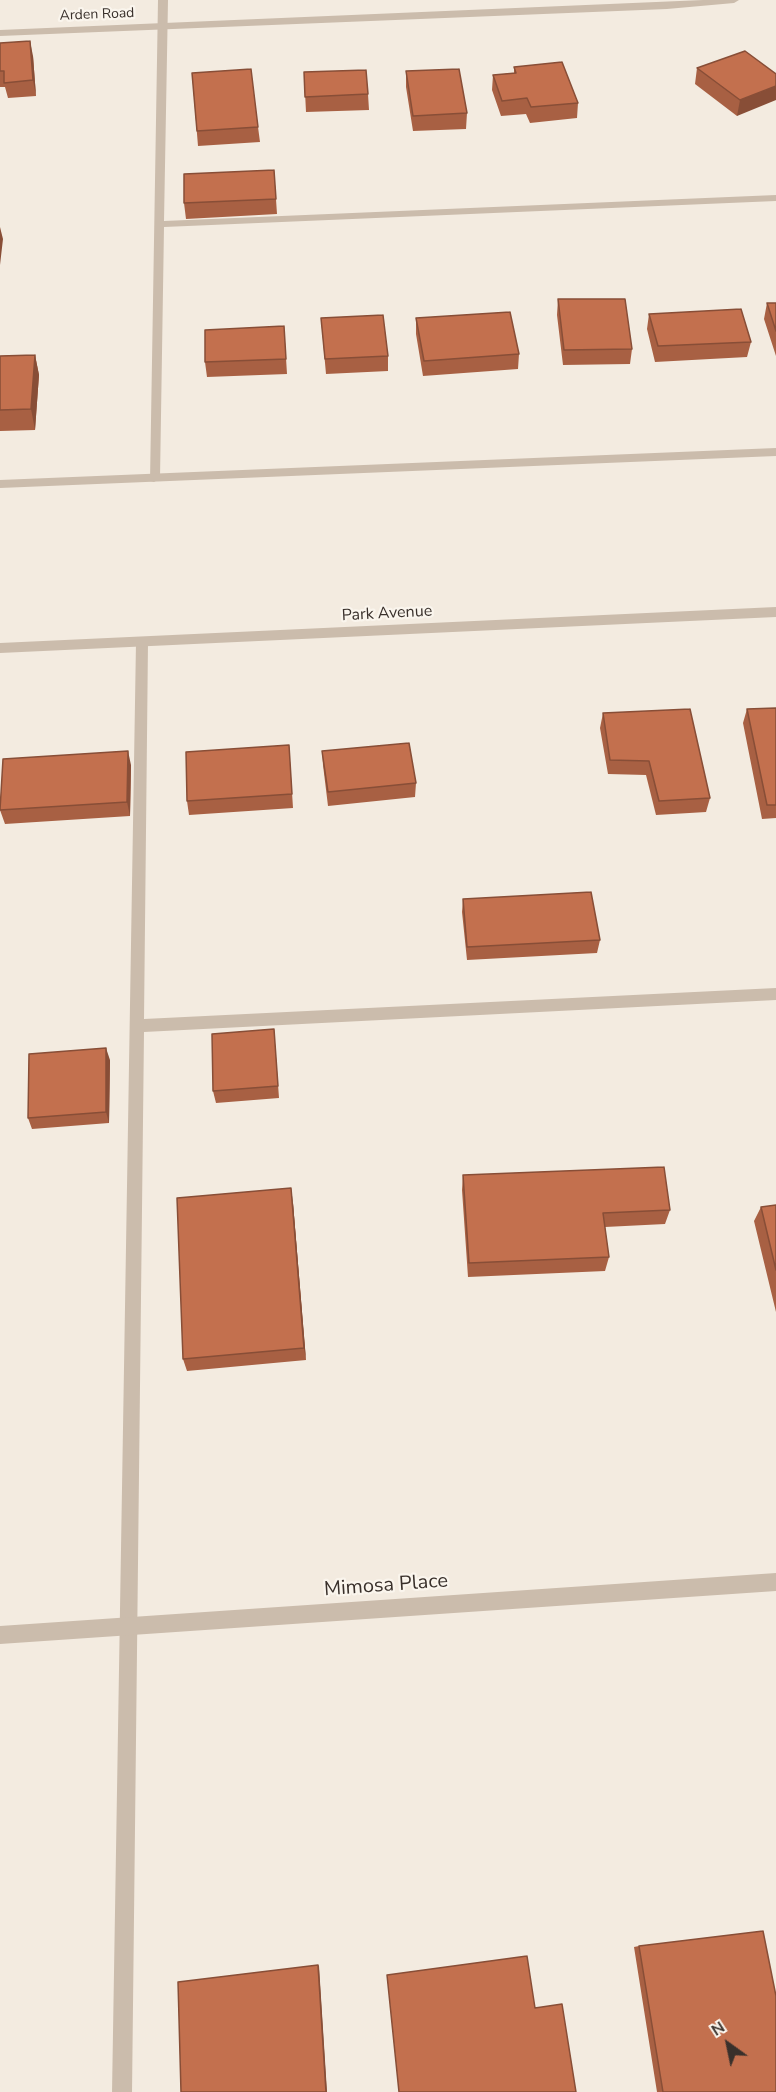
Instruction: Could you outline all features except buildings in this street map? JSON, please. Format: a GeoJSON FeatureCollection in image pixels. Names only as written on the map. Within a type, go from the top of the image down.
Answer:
{"type":"FeatureCollection","features":[{"type":"Feature","properties":{"kind":"street"},"geometry":{"type":"LineString","coordinates":[[154,478],[163,0]]}},
{"type":"Feature","properties":{"kind":"street","name":"Arden Road"},"geometry":{"type":"LineString","coordinates":[[0,33],[668,6],[734,0]]}},
{"type":"Feature","properties":{"kind":"street"},"geometry":{"type":"LineString","coordinates":[[158,224],[776,198]]}},
{"type":"Feature","properties":{"kind":"street"},"geometry":{"type":"LineString","coordinates":[[0,484],[776,452]]}},
{"type":"Feature","properties":{"kind":"street","name":"Park Avenue"},"geometry":{"type":"LineString","coordinates":[[0,648],[776,612]]}},
{"type":"Feature","properties":{"kind":"street"},"geometry":{"type":"LineString","coordinates":[[122,2092],[141,642]]}},
{"type":"Feature","properties":{"kind":"street"},"geometry":{"type":"LineString","coordinates":[[136,1026],[776,994]]}},
{"type":"Feature","properties":{"kind":"street","name":"Mimosa Place"},"geometry":{"type":"LineString","coordinates":[[0,1635],[776,1582]]}}]}
